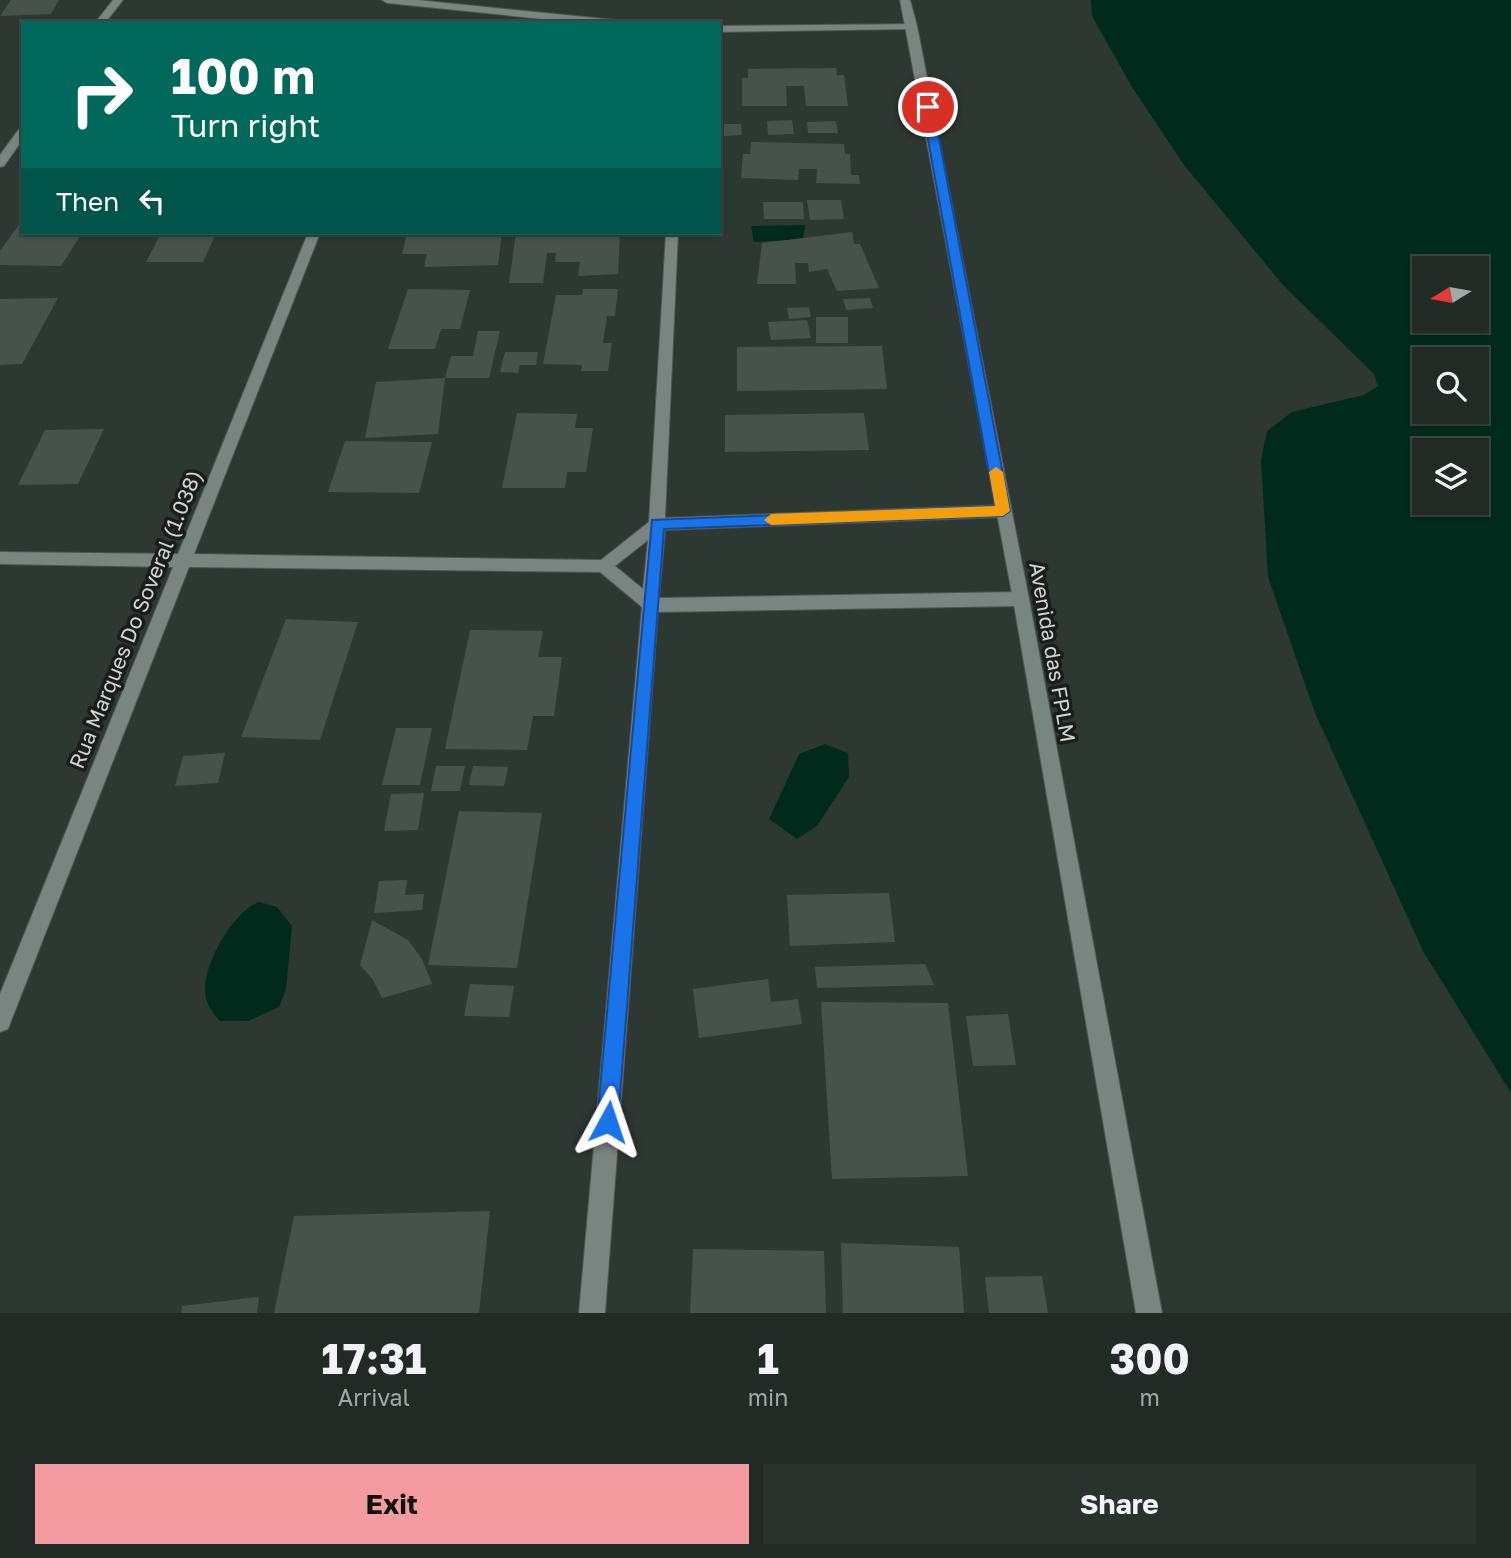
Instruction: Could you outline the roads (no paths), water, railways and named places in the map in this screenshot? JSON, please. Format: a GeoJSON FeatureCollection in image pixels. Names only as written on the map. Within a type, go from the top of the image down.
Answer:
{"type":"FeatureCollection","features":[{"type":"Feature","properties":{"kind":"street"},"geometry":{"type":"LineString","coordinates":[[102,21],[118,0]]}},
{"type":"Feature","properties":{"kind":"street"},"geometry":{"type":"LineString","coordinates":[[387,0],[595,21]]}},
{"type":"Feature","properties":{"kind":"street","name":"Avenida das FPLM"},"geometry":{"type":"LineString","coordinates":[[905,0],[1021,599],[1149,1313]]}},
{"type":"Feature","properties":{"kind":"street"},"geometry":{"type":"LineString","coordinates":[[721,29],[912,26]]}},
{"type":"Feature","properties":{"kind":"street"},"geometry":{"type":"LineString","coordinates":[[0,163],[21,134]]}},
{"type":"Feature","properties":{"kind":"street","name":"Rua Marques Do Soveral (1.038)"},"geometry":{"type":"LineString","coordinates":[[0,1021],[313,235]]}},
{"type":"Feature","properties":{"kind":"street"},"geometry":{"type":"LineString","coordinates":[[592,1313],[651,605],[672,235]]}},
{"type":"Feature","properties":{"kind":"street"},"geometry":{"type":"LineString","coordinates":[[604,566],[657,524],[1003,511]]}},
{"type":"Feature","properties":{"kind":"street"},"geometry":{"type":"LineString","coordinates":[[0,558],[604,566],[651,605],[1021,599]]}}]}
